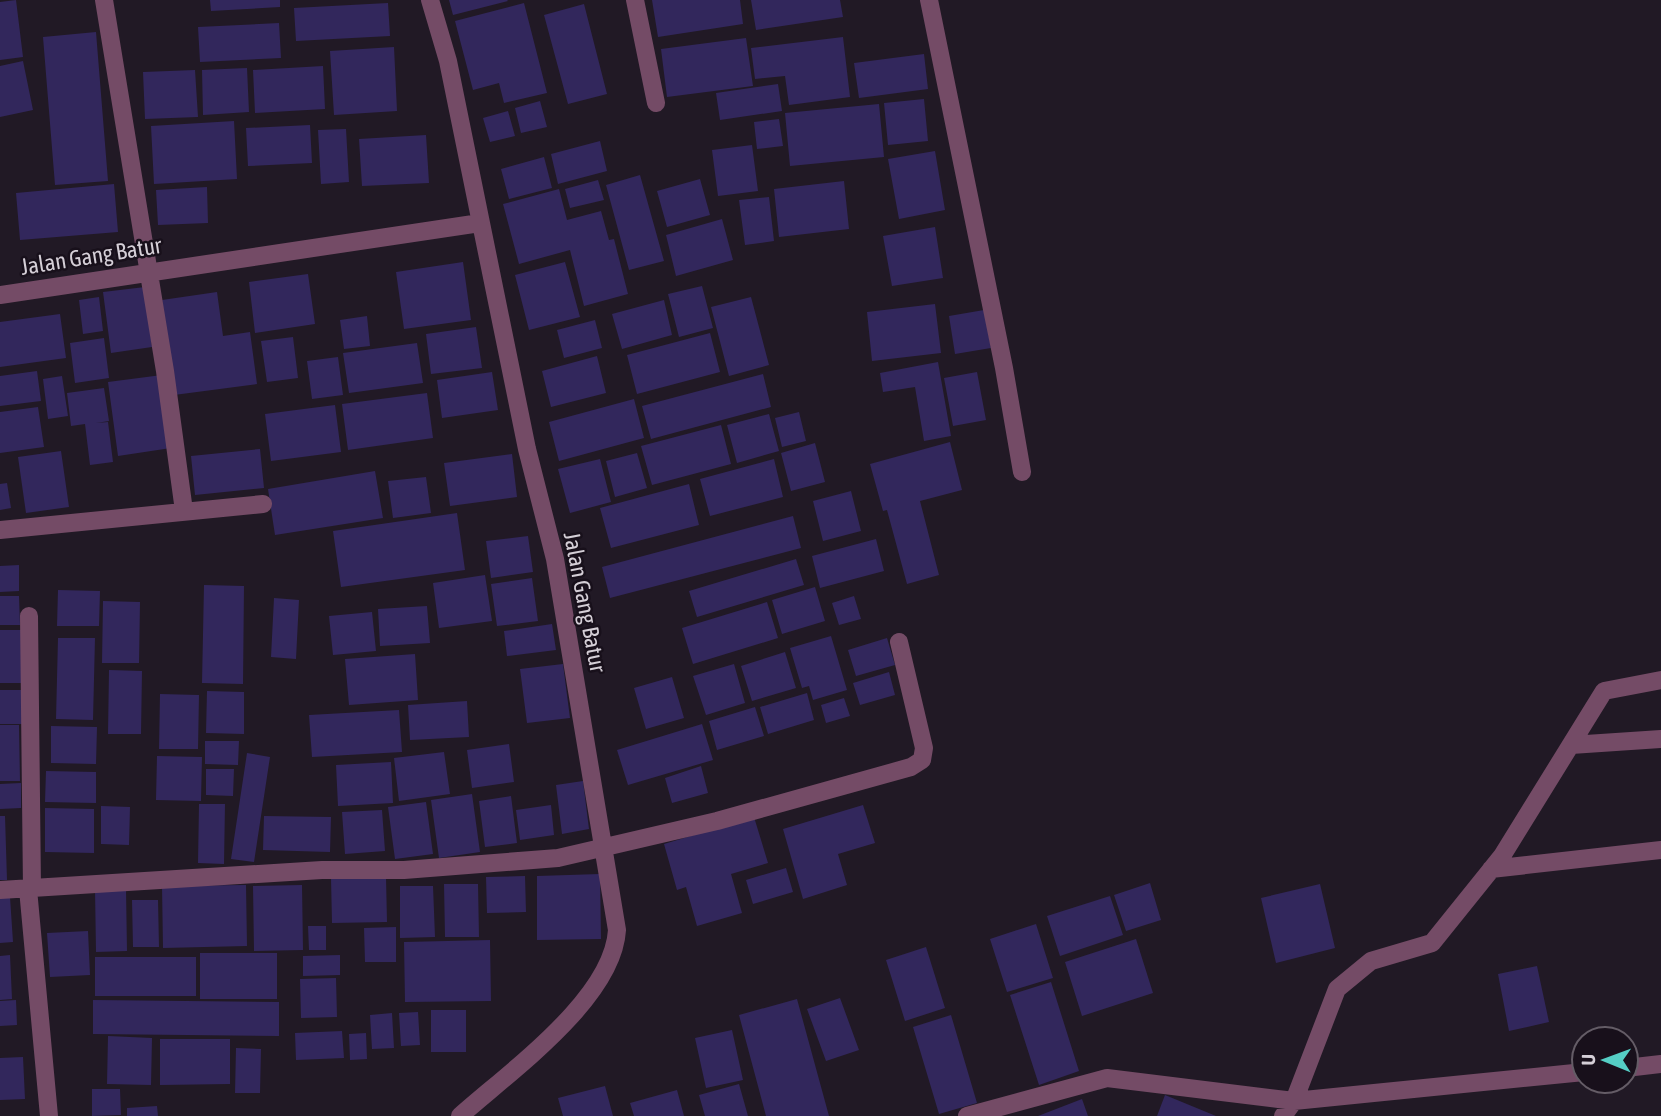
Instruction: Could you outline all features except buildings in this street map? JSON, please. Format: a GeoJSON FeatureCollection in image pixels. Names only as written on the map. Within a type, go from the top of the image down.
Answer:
{"type":"FeatureCollection","features":[{"type":"Feature","properties":{"kind":"street"},"geometry":{"type":"LineString","coordinates":[[104,0],[149,272],[184,510]]}},
{"type":"Feature","properties":{"kind":"street","name":"Jalan Gang Batur"},"geometry":{"type":"LineString","coordinates":[[430,0],[448,61],[535,483],[555,559],[617,930],[610,964],[595,988],[574,1013],[460,1116]]}},
{"type":"Feature","properties":{"kind":"street"},"geometry":{"type":"LineString","coordinates":[[635,0],[656,103]]}},
{"type":"Feature","properties":{"kind":"street"},"geometry":{"type":"LineString","coordinates":[[929,0],[1004,368],[1022,471]]}},
{"type":"Feature","properties":{"kind":"street","name":"Jalan Gang Batur"},"geometry":{"type":"LineString","coordinates":[[0,295],[480,223]]}},
{"type":"Feature","properties":{"kind":"street"},"geometry":{"type":"LineString","coordinates":[[0,530],[262,504]]}},
{"type":"Feature","properties":{"kind":"street"},"geometry":{"type":"LineString","coordinates":[[29,616],[31,889],[49,1116]]}},
{"type":"Feature","properties":{"kind":"street"},"geometry":{"type":"LineString","coordinates":[[0,890],[322,870],[404,870],[558,858],[604,850],[911,767],[922,760],[924,748],[899,642]]}},
{"type":"Feature","properties":{"kind":"street"},"geometry":{"type":"LineString","coordinates":[[1283,1116],[1294,1101],[1337,989],[1371,961],[1432,943],[1491,869],[1604,691],[1661,680]]}},
{"type":"Feature","properties":{"kind":"street"},"geometry":{"type":"LineString","coordinates":[[1571,745],[1661,739]]}},
{"type":"Feature","properties":{"kind":"street"},"geometry":{"type":"LineString","coordinates":[[1491,869],[1661,850]]}},
{"type":"Feature","properties":{"kind":"street"},"geometry":{"type":"LineString","coordinates":[[1640,1066],[1661,1064]]}},
{"type":"Feature","properties":{"kind":"street"},"geometry":{"type":"LineString","coordinates":[[967,1116],[1107,1078],[1294,1101],[1570,1073]]}}]}
